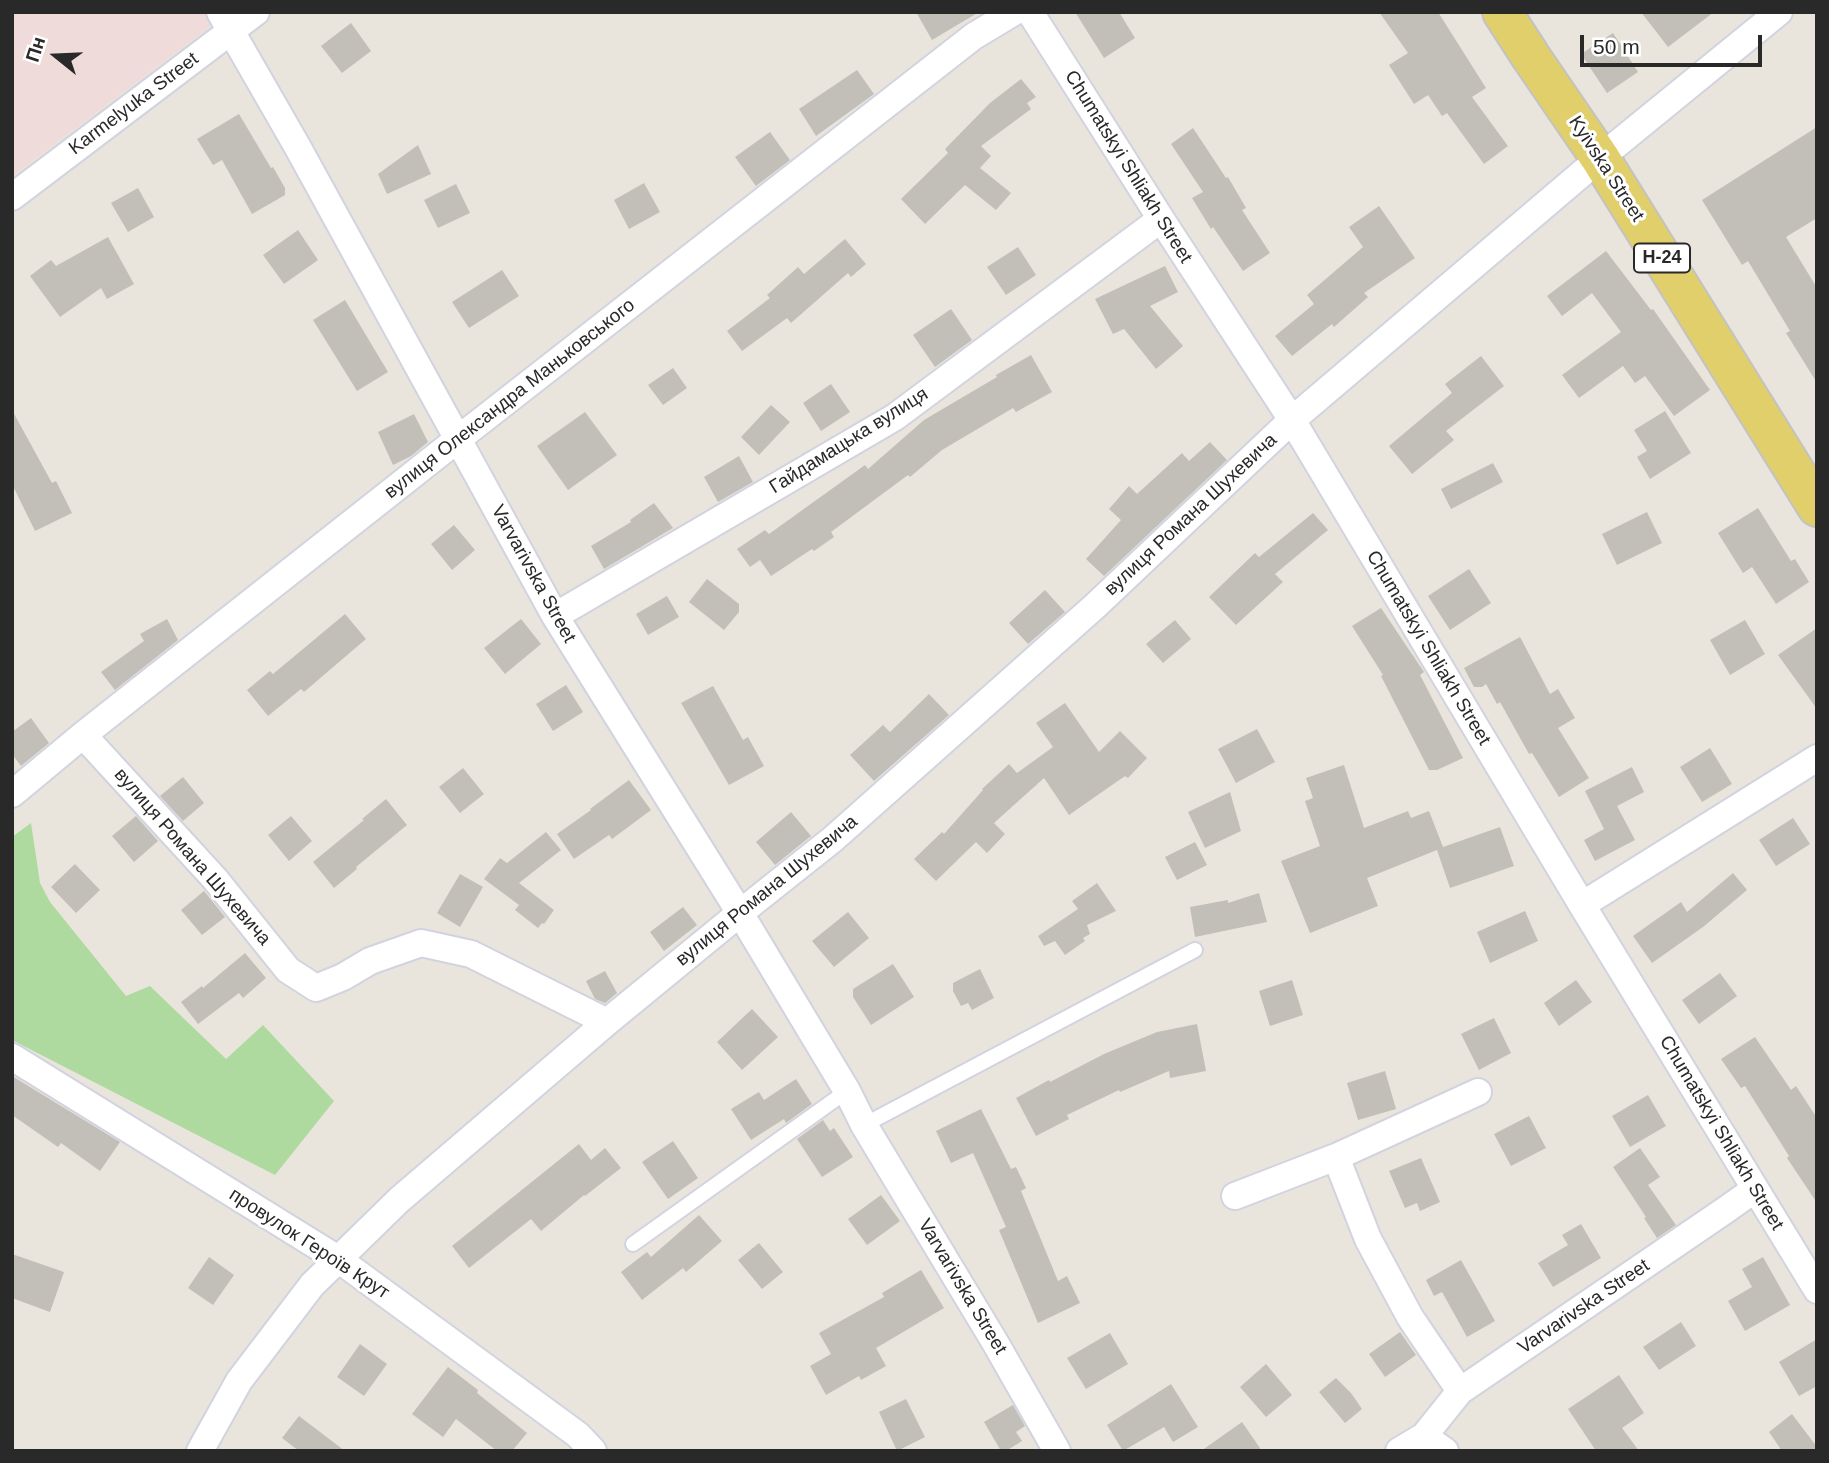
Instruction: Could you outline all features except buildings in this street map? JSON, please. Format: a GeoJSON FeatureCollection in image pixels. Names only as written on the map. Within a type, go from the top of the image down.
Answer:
{"type":"FeatureCollection","features":[{"type":"Feature","properties":{"kind":"main road","name":"Kyivska Street"},"geometry":{"type":"LineString","coordinates":[[1502,12],[1600,158],[1817,507]]}},
{"type":"Feature","properties":{"kind":"street","name":"Karmelyuka Street"},"geometry":{"type":"LineString","coordinates":[[12,197],[225,22],[256,12]]}},
{"type":"Feature","properties":{"kind":"street","name":"вулиця Олександра Маньковського"},"geometry":{"type":"LineString","coordinates":[[12,794],[458,439],[974,36],[1014,12]]}},
{"type":"Feature","properties":{"kind":"street","name":"Chumatskyi Shliakh Street"},"geometry":{"type":"LineString","coordinates":[[1030,12],[1292,420],[1582,905],[1817,1290]]}},
{"type":"Feature","properties":{"kind":"street","name":"вулиця Романа Шухевича"},"geometry":{"type":"LineString","coordinates":[[200,1451],[239,1381],[312,1285],[399,1200],[607,1022],[833,839],[1094,607],[1292,420],[1600,158],[1779,12]]}},
{"type":"Feature","properties":{"kind":"street","name":"Varvarivska Street"},"geometry":{"type":"LineString","coordinates":[[225,22],[297,146],[555,616],[740,913],[1057,1451]]}},
{"type":"Feature","properties":{"kind":"street","name":"Гайдамацька вулиця"},"geometry":{"type":"LineString","coordinates":[[555,616],[895,417],[1161,219]]}},
{"type":"Feature","properties":{"kind":"street","name":"вулиця Романа Шухевича"},"geometry":{"type":"LineString","coordinates":[[83,735],[215,878],[288,970],[316,988],[344,977],[370,961],[421,943],[471,954],[607,1022]]}},
{"type":"Feature","properties":{"kind":"street"},"geometry":{"type":"LineString","coordinates":[[1582,905],[1817,758]]}},
{"type":"Feature","properties":{"kind":"street","name":"провулок Героїв Крут"},"geometry":{"type":"LineString","coordinates":[[12,1057],[338,1259],[578,1436],[593,1451]]}},
{"type":"Feature","properties":{"kind":"street"},"geometry":{"type":"LineString","coordinates":[[1235,1196],[1336,1157],[1478,1092]]}},
{"type":"Feature","properties":{"kind":"street"},"geometry":{"type":"LineString","coordinates":[[1336,1157],[1368,1239],[1410,1317],[1460,1391]]}},
{"type":"Feature","properties":{"kind":"street","name":"Varvarivska Street"},"geometry":{"type":"LineString","coordinates":[[1399,1451],[1435,1443],[1460,1391],[1755,1189]]}},
{"type":"Feature","properties":{"kind":"lane"},"geometry":{"type":"LineString","coordinates":[[864,1125],[1195,950]]}},
{"type":"Feature","properties":{"kind":"lane"},"geometry":{"type":"LineString","coordinates":[[633,1244],[847,1091]]}},
{"type":"Feature","properties":{"kind":"shaded area"},"geometry":{"type":"Polygon","coordinates":[[[12,12],[209,12],[215,23],[12,176],[12,12]]]}},
{"type":"Feature","properties":{"kind":"green space"},"geometry":{"type":"Polygon","coordinates":[[[31,823],[40,883],[50,902],[126,996],[150,986],[226,1059],[263,1025],[334,1101],[275,1175],[12,1040],[12,837],[31,823]]]}}]}
